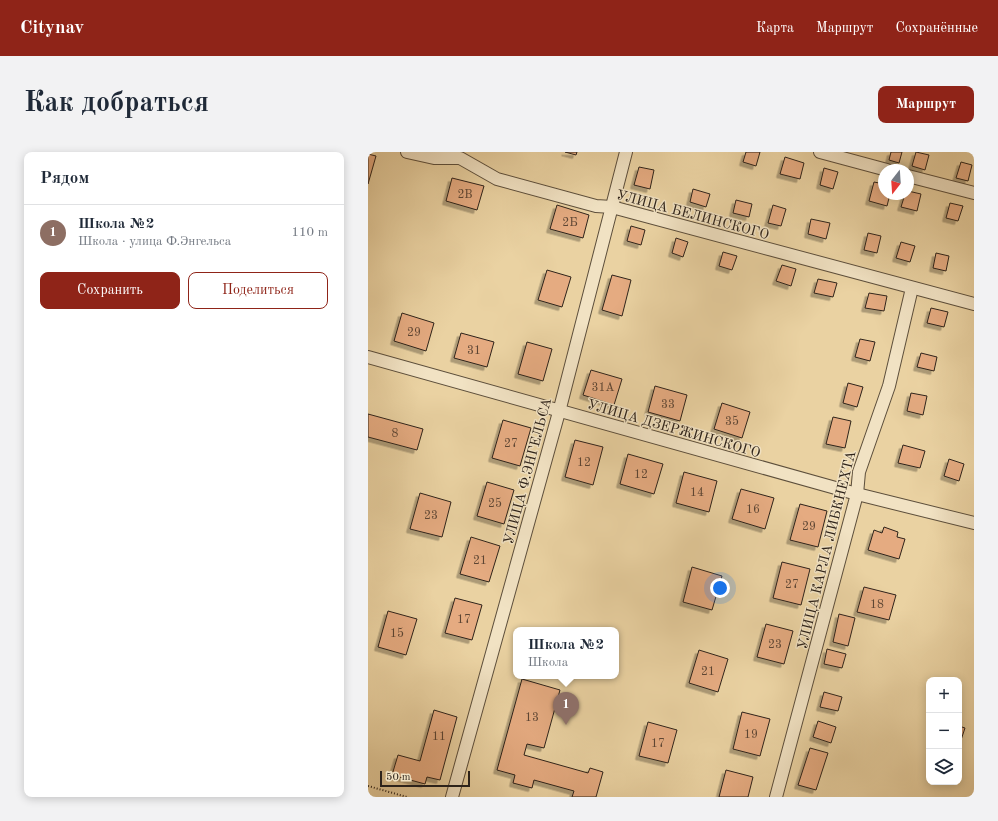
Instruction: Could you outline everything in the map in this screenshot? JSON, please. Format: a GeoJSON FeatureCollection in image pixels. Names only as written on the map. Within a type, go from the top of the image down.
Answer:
{"type":"FeatureCollection","features":[{"type":"Feature","properties":{"kind":"street","name":"УЛИЦА БЕЛИНСКОГО"},"geometry":{"type":"LineString","coordinates":[[407,152],[434,158],[461,155],[497,179],[596,206],[612,207],[974,304]]}},
{"type":"Feature","properties":{"kind":"street","name":"УЛИЦА Ф.ЭНГЕЛЬСА"},"geometry":{"type":"LineString","coordinates":[[452,797],[559,412],[626,152]]}},
{"type":"Feature","properties":{"kind":"street"},"geometry":{"type":"LineString","coordinates":[[820,152],[878,168]]}},
{"type":"Feature","properties":{"kind":"street"},"geometry":{"type":"LineString","coordinates":[[914,178],[974,193]]}},
{"type":"Feature","properties":{"kind":"street","name":"УЛИЦА КАРЛА ЛИБКНЕХТА"},"geometry":{"type":"LineString","coordinates":[[776,797],[857,494],[859,472],[889,386],[912,288]]}},
{"type":"Feature","properties":{"kind":"street","name":"УЛИЦА ДЗЕРЖИНСКОГО"},"geometry":{"type":"LineString","coordinates":[[368,357],[559,412],[857,494],[974,523]]}},
{"type":"Feature","properties":{"kind":"path"},"geometry":{"type":"LineString","coordinates":[[368,786],[407,797]]}},
{"type":"Feature","properties":{"kind":"building"},"geometry":{"type":"Polygon","coordinates":[[[565,152],[577,152],[576,155],[565,152]]]}},
{"type":"Feature","properties":{"kind":"building"},"geometry":{"type":"Polygon","coordinates":[[[746,152],[760,152],[756,166],[743,162],[746,152]]]}},
{"type":"Feature","properties":{"kind":"building"},"geometry":{"type":"Polygon","coordinates":[[[891,152],[902,152],[899,163],[889,160],[891,152]]]}},
{"type":"Feature","properties":{"kind":"building"},"geometry":{"type":"Polygon","coordinates":[[[916,152],[929,155],[925,170],[914,167],[914,164],[913,164],[916,152]]]}},
{"type":"Feature","properties":{"kind":"building"},"geometry":{"type":"Polygon","coordinates":[[[368,154],[376,156],[368,184],[368,154]]]}},
{"type":"Feature","properties":{"kind":"building"},"geometry":{"type":"Polygon","coordinates":[[[785,157],[804,163],[800,179],[780,174],[785,157]]]}},
{"type":"Feature","properties":{"kind":"building"},"geometry":{"type":"Polygon","coordinates":[[[961,162],[972,165],[968,181],[956,178],[961,162]]]}},
{"type":"Feature","properties":{"kind":"building"},"geometry":{"type":"Polygon","coordinates":[[[639,167],[654,170],[650,189],[634,185],[639,167]]]}},
{"type":"Feature","properties":{"kind":"building"},"geometry":{"type":"Polygon","coordinates":[[[824,168],[838,172],[833,189],[820,185],[824,168]]]}},
{"type":"Feature","properties":{"kind":"building"},"geometry":{"type":"Polygon","coordinates":[[[452,178],[484,186],[477,210],[446,201],[452,178]]]}},
{"type":"Feature","properties":{"kind":"building"},"geometry":{"type":"Polygon","coordinates":[[[874,182],[878,183],[878,200],[888,200],[887,206],[869,201],[874,182]]]}},
{"type":"Feature","properties":{"kind":"building"},"geometry":{"type":"Polygon","coordinates":[[[693,189],[710,194],[706,207],[690,202],[693,189]]]}},
{"type":"Feature","properties":{"kind":"building"},"geometry":{"type":"Polygon","coordinates":[[[914,192],[921,194],[917,211],[901,207],[903,200],[914,200],[914,192]]]}},
{"type":"Feature","properties":{"kind":"building"},"geometry":{"type":"Polygon","coordinates":[[[736,200],[752,204],[749,217],[733,213],[736,200]]]}},
{"type":"Feature","properties":{"kind":"building"},"geometry":{"type":"Polygon","coordinates":[[[950,203],[963,206],[958,221],[946,218],[950,203]]]}},
{"type":"Feature","properties":{"kind":"building"},"geometry":{"type":"Polygon","coordinates":[[[557,205],[589,215],[583,238],[550,229],[557,205]]]}},
{"type":"Feature","properties":{"kind":"building"},"geometry":{"type":"Polygon","coordinates":[[[773,205],[786,209],[781,226],[768,223],[773,205]]]}},
{"type":"Feature","properties":{"kind":"building"},"geometry":{"type":"Polygon","coordinates":[[[811,219],[830,223],[826,239],[808,234],[811,219]]]}},
{"type":"Feature","properties":{"kind":"building"},"geometry":{"type":"Polygon","coordinates":[[[631,226],[645,230],[641,245],[627,241],[631,226]]]}},
{"type":"Feature","properties":{"kind":"building"},"geometry":{"type":"Polygon","coordinates":[[[868,233],[881,236],[877,253],[864,250],[868,233]]]}},
{"type":"Feature","properties":{"kind":"building"},"geometry":{"type":"Polygon","coordinates":[[[676,238],[688,242],[683,257],[672,253],[676,238]]]}},
{"type":"Feature","properties":{"kind":"building"},"geometry":{"type":"Polygon","coordinates":[[[901,242],[915,246],[910,262],[896,258],[901,242]]]}},
{"type":"Feature","properties":{"kind":"building"},"geometry":{"type":"Polygon","coordinates":[[[723,252],[737,256],[732,270],[719,266],[723,252]]]}},
{"type":"Feature","properties":{"kind":"building"},"geometry":{"type":"Polygon","coordinates":[[[936,253],[949,256],[946,271],[933,268],[936,253]]]}},
{"type":"Feature","properties":{"kind":"building"},"geometry":{"type":"Polygon","coordinates":[[[782,265],[796,269],[791,286],[776,281],[782,265]]]}},
{"type":"Feature","properties":{"kind":"building"},"geometry":{"type":"Polygon","coordinates":[[[547,270],[571,277],[562,307],[538,300],[547,270]]]}},
{"type":"Feature","properties":{"kind":"building"},"geometry":{"type":"Polygon","coordinates":[[[612,275],[631,280],[622,316],[602,310],[612,275]]]}},
{"type":"Feature","properties":{"kind":"building"},"geometry":{"type":"Polygon","coordinates":[[[818,279],[837,283],[833,297],[814,293],[818,279]]]}},
{"type":"Feature","properties":{"kind":"building"},"geometry":{"type":"Polygon","coordinates":[[[869,293],[887,296],[884,311],[865,308],[869,293]]]}},
{"type":"Feature","properties":{"kind":"building"},"geometry":{"type":"Polygon","coordinates":[[[931,308],[948,312],[944,327],[927,323],[931,308]]]}},
{"type":"Feature","properties":{"kind":"building"},"geometry":{"type":"Polygon","coordinates":[[[402,313],[434,323],[426,351],[394,341],[402,313]]]}},
{"type":"Feature","properties":{"kind":"building"},"geometry":{"type":"Polygon","coordinates":[[[461,333],[494,342],[487,367],[454,358],[461,333]]]}},
{"type":"Feature","properties":{"kind":"building"},"geometry":{"type":"Polygon","coordinates":[[[860,339],[875,342],[870,361],[855,357],[860,339]]]}},
{"type":"Feature","properties":{"kind":"building"},"geometry":{"type":"Polygon","coordinates":[[[527,342],[552,349],[543,381],[518,374],[527,342]]]}},
{"type":"Feature","properties":{"kind":"building"},"geometry":{"type":"Polygon","coordinates":[[[921,353],[937,357],[934,371],[917,367],[921,353]]]}},
{"type":"Feature","properties":{"kind":"building"},"geometry":{"type":"Polygon","coordinates":[[[591,370],[622,379],[614,405],[583,395],[591,370]]]}},
{"type":"Feature","properties":{"kind":"building"},"geometry":{"type":"Polygon","coordinates":[[[848,383],[863,387],[857,407],[843,403],[848,383]]]}},
{"type":"Feature","properties":{"kind":"building"},"geometry":{"type":"Polygon","coordinates":[[[655,386],[687,395],[680,421],[648,412],[655,386]]]}},
{"type":"Feature","properties":{"kind":"building"},"geometry":{"type":"Polygon","coordinates":[[[911,393],[927,396],[923,415],[907,411],[911,393]]]}},
{"type":"Feature","properties":{"kind":"building"},"geometry":{"type":"Polygon","coordinates":[[[722,403],[750,412],[742,438],[714,429],[722,403]]]}},
{"type":"Feature","properties":{"kind":"building"},"geometry":{"type":"Polygon","coordinates":[[[368,414],[423,429],[417,450],[368,437],[368,414]]]}},
{"type":"Feature","properties":{"kind":"building"},"geometry":{"type":"Polygon","coordinates":[[[833,417],[851,421],[845,448],[826,444],[833,417]]]}},
{"type":"Feature","properties":{"kind":"building"},"geometry":{"type":"Polygon","coordinates":[[[503,420],[531,428],[520,466],[492,458],[503,420]]]}},
{"type":"Feature","properties":{"kind":"building"},"geometry":{"type":"Polygon","coordinates":[[[575,440],[603,447],[593,485],[565,477],[575,440]]]}},
{"type":"Feature","properties":{"kind":"building"},"geometry":{"type":"Polygon","coordinates":[[[903,445],[925,451],[920,468],[898,463],[903,445]]]}},
{"type":"Feature","properties":{"kind":"building"},"geometry":{"type":"Polygon","coordinates":[[[628,454],[663,464],[654,494],[620,484],[628,454]]]}},
{"type":"Feature","properties":{"kind":"building"},"geometry":{"type":"Polygon","coordinates":[[[949,459],[964,464],[959,481],[944,476],[949,459]]]}},
{"type":"Feature","properties":{"kind":"building"},"geometry":{"type":"Polygon","coordinates":[[[684,472],[717,481],[709,512],[676,503],[684,472]]]}},
{"type":"Feature","properties":{"kind":"building"},"geometry":{"type":"Polygon","coordinates":[[[487,482],[514,490],[504,524],[477,516],[487,482]]]}},
{"type":"Feature","properties":{"kind":"building"},"geometry":{"type":"Polygon","coordinates":[[[741,489],[774,498],[765,529],[732,519],[741,489]]]}},
{"type":"Feature","properties":{"kind":"building"},"geometry":{"type":"Polygon","coordinates":[[[420,493],[451,502],[442,537],[410,529],[420,493]]]}},
{"type":"Feature","properties":{"kind":"building"},"geometry":{"type":"Polygon","coordinates":[[[800,504],[827,511],[818,547],[790,540],[800,504]]]}},
{"type":"Feature","properties":{"kind":"building"},"geometry":{"type":"Polygon","coordinates":[[[884,527],[898,532],[897,537],[905,539],[899,559],[868,550],[874,530],[882,533],[884,527]]]}},
{"type":"Feature","properties":{"kind":"building"},"geometry":{"type":"Polygon","coordinates":[[[471,537],[500,546],[489,582],[460,574],[471,537]]]}},
{"type":"Feature","properties":{"kind":"building"},"geometry":{"type":"Polygon","coordinates":[[[782,562],[810,569],[801,605],[773,598],[782,562]]]}},
{"type":"Feature","properties":{"kind":"building"},"geometry":{"type":"Polygon","coordinates":[[[692,567],[722,576],[712,610],[683,602],[692,567]]]}},
{"type":"Feature","properties":{"kind":"building"},"geometry":{"type":"Polygon","coordinates":[[[864,587],[896,595],[889,620],[857,612],[864,587]]]}},
{"type":"Feature","properties":{"kind":"building"},"geometry":{"type":"Polygon","coordinates":[[[455,598],[482,605],[472,640],[445,633],[455,598]]]}},
{"type":"Feature","properties":{"kind":"building"},"geometry":{"type":"Polygon","coordinates":[[[388,611],[417,619],[406,655],[378,647],[388,611]]]}},
{"type":"Feature","properties":{"kind":"building"},"geometry":{"type":"Polygon","coordinates":[[[839,614],[855,618],[848,646],[833,642],[839,614]]]}},
{"type":"Feature","properties":{"kind":"building"},"geometry":{"type":"Polygon","coordinates":[[[766,624],[793,631],[784,664],[757,657],[766,624]]]}},
{"type":"Feature","properties":{"kind":"building"},"geometry":{"type":"Polygon","coordinates":[[[827,649],[846,654],[842,668],[824,664],[827,649]]]}},
{"type":"Feature","properties":{"kind":"building"},"geometry":{"type":"Polygon","coordinates":[[[699,650],[728,659],[718,692],[689,683],[699,650]]]}},
{"type":"Feature","properties":{"kind":"building"},"geometry":{"type":"Polygon","coordinates":[[[522,679],[560,690],[544,748],[527,744],[524,755],[588,773],[590,768],[603,772],[596,797],[572,797],[574,791],[534,780],[532,788],[513,783],[515,775],[497,770],[522,679]]]}},
{"type":"Feature","properties":{"kind":"building"},"geometry":{"type":"Polygon","coordinates":[[[824,692],[842,697],[838,711],[820,707],[824,692]]]}},
{"type":"Feature","properties":{"kind":"building"},"geometry":{"type":"Polygon","coordinates":[[[434,710],[457,717],[440,780],[427,777],[425,784],[392,775],[398,755],[420,761],[434,710]]]}},
{"type":"Feature","properties":{"kind":"building"},"geometry":{"type":"Polygon","coordinates":[[[742,712],[770,719],[760,756],[733,749],[742,712]]]}},
{"type":"Feature","properties":{"kind":"building"},"geometry":{"type":"Polygon","coordinates":[[[818,721],[836,727],[831,743],[813,737],[818,721]]]}},
{"type":"Feature","properties":{"kind":"building"},"geometry":{"type":"Polygon","coordinates":[[[648,722],[677,730],[668,763],[639,756],[648,722]]]}},
{"type":"Feature","properties":{"kind":"building"},"geometry":{"type":"Polygon","coordinates":[[[962,727],[965,728],[962,737],[962,727]]]}},
{"type":"Feature","properties":{"kind":"building"},"geometry":{"type":"Polygon","coordinates":[[[810,748],[828,753],[816,790],[798,785],[810,748]]]}},
{"type":"Feature","properties":{"kind":"building"},"geometry":{"type":"Polygon","coordinates":[[[726,770],[753,777],[748,797],[719,797],[726,770]]]}},
{"type":"Feature","properties":{"kind":"place","name":"Школа №2"},"geometry":{"type":"Point","coordinates":[566,725]}}]}
